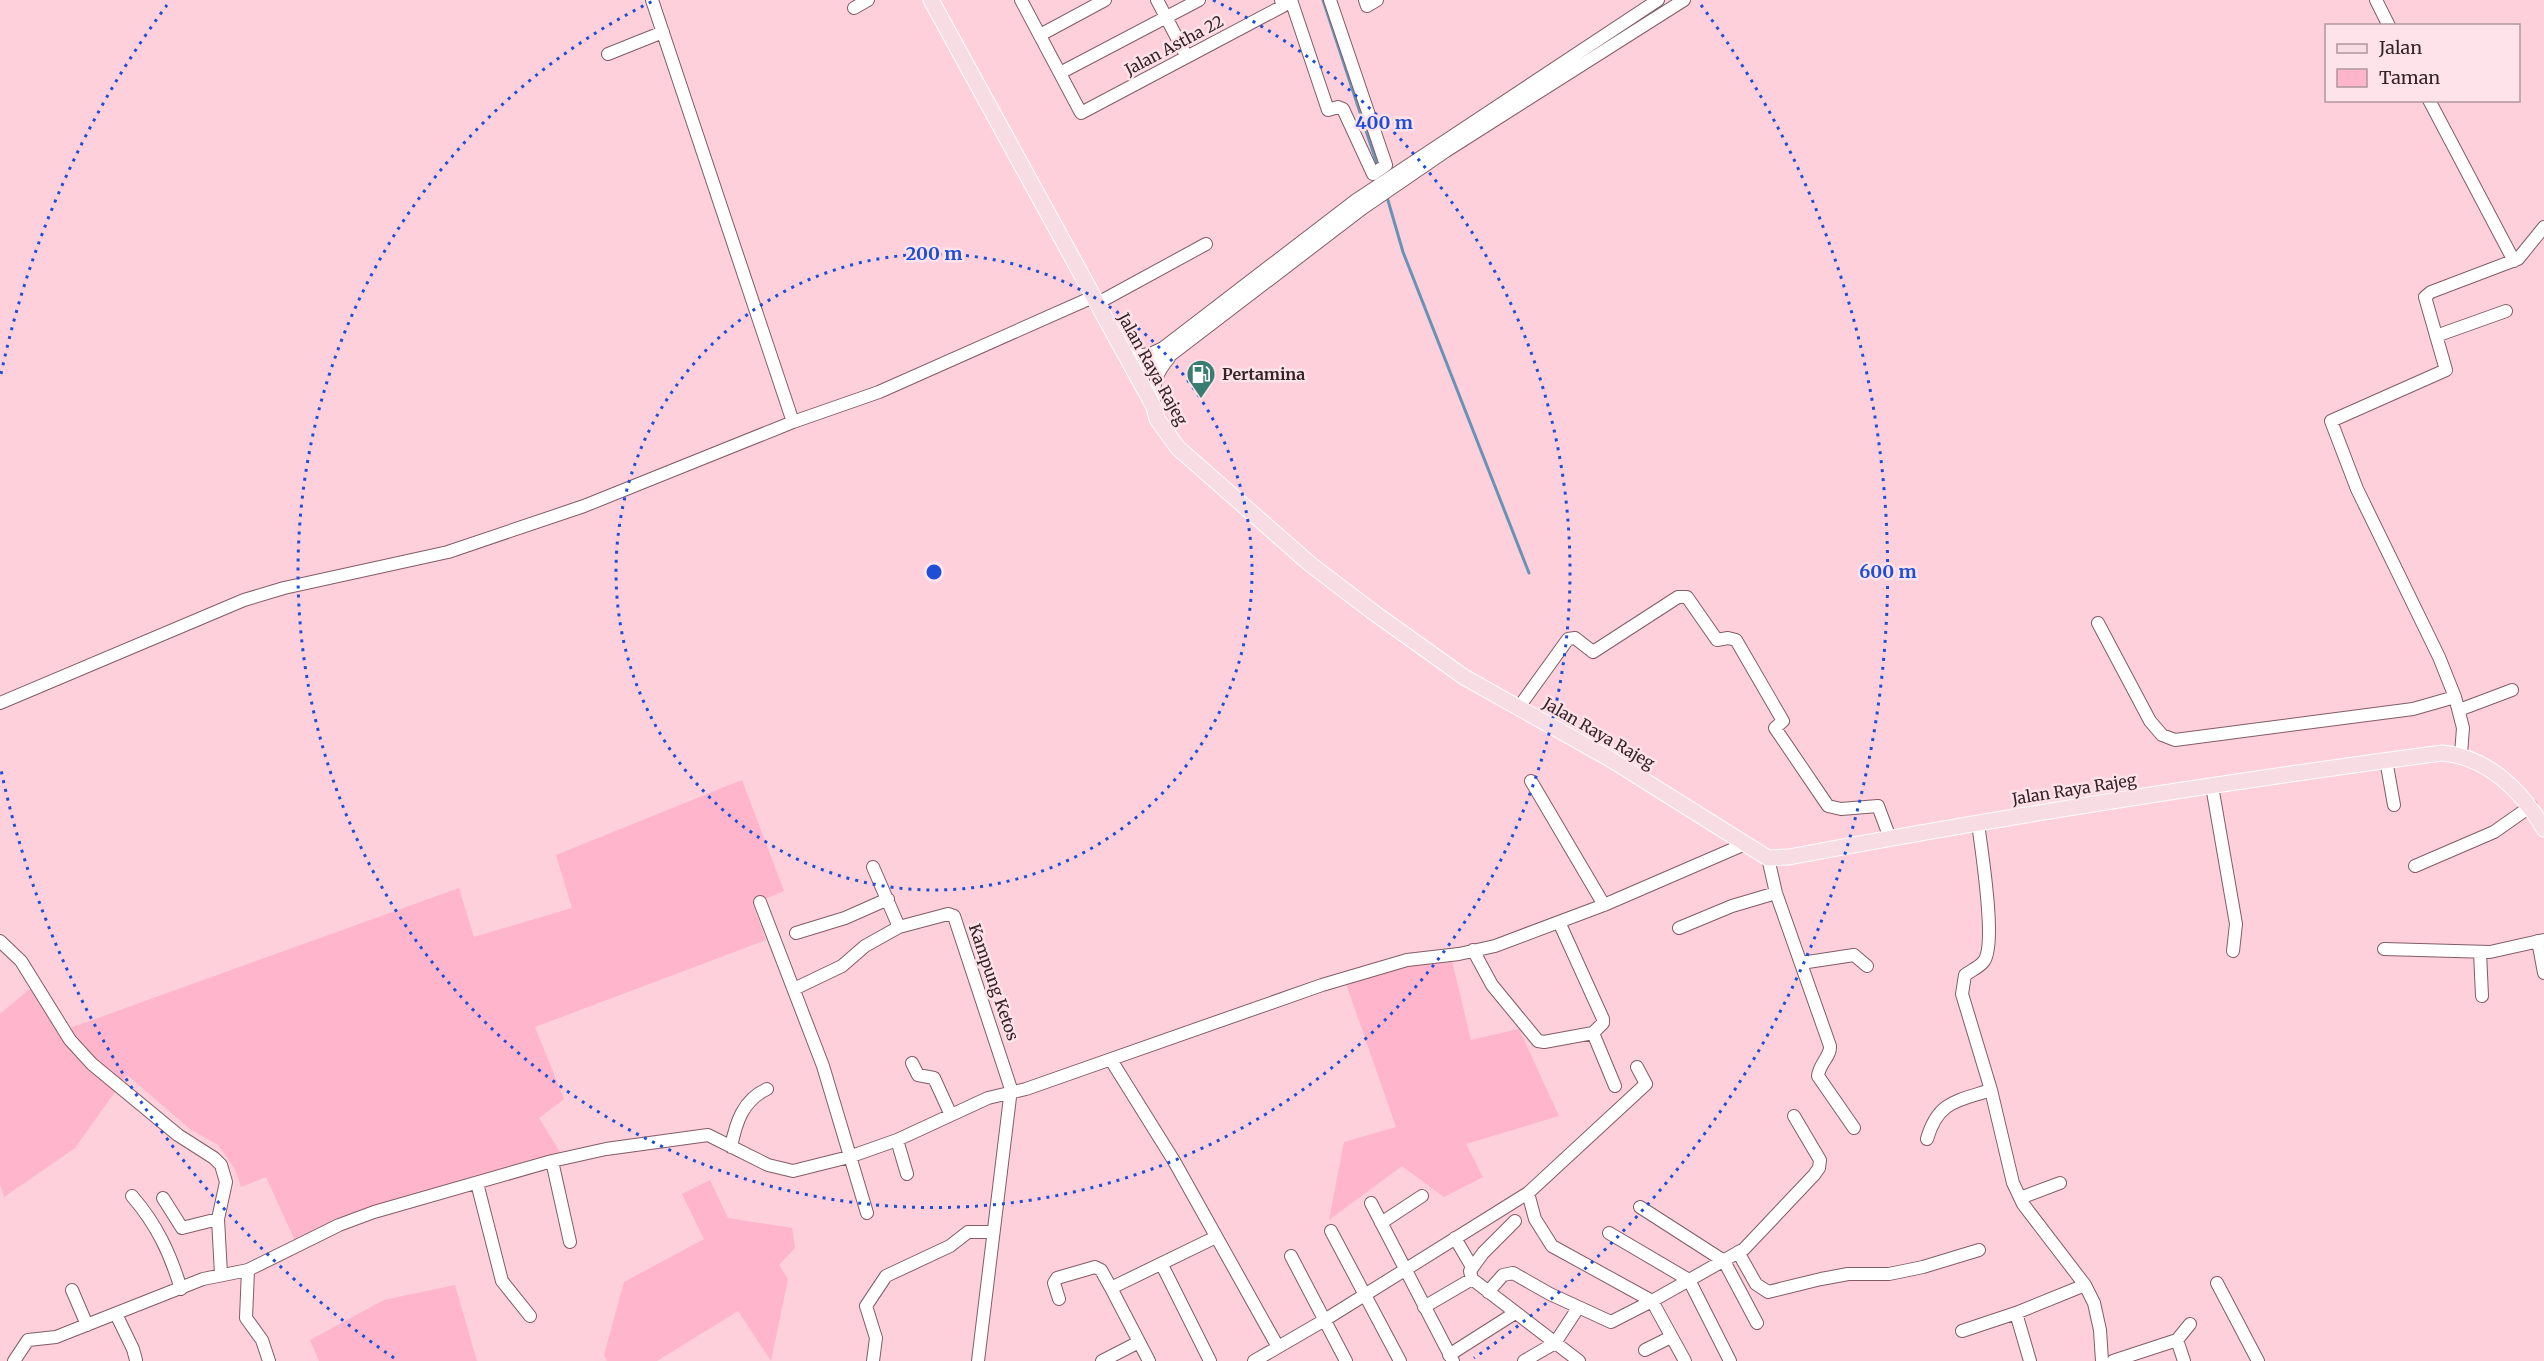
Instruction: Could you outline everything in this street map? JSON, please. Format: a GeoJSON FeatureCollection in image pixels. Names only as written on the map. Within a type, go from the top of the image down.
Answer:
{"type":"FeatureCollection","features":[{"type":"Feature","properties":{"kind":"main road","name":"Jalan Raya Rajeg"},"geometry":{"type":"LineString","coordinates":[[931,0],[1008,142],[1036,188],[1094,301],[1154,407],[1157,419],[1178,448],[1310,564],[1464,677],[1610,759],[1768,858],[1789,857],[1978,823],[2212,786],[2386,760],[2442,753],[2461,754]]}},
{"type":"Feature","properties":{"kind":"main road"},"geometry":{"type":"LineString","coordinates":[[2461,754],[2505,780],[2531,806],[2544,829]]}},
{"type":"Feature","properties":{"kind":"street"},"geometry":{"type":"LineString","coordinates":[[652,0],[793,422]]}},
{"type":"Feature","properties":{"kind":"street"},"geometry":{"type":"LineString","coordinates":[[854,8],[868,0]]}},
{"type":"Feature","properties":{"kind":"street"},"geometry":{"type":"LineString","coordinates":[[1021,0],[1060,73],[1199,0]]}},
{"type":"Feature","properties":{"kind":"street"},"geometry":{"type":"LineString","coordinates":[[1040,34],[1105,0]]}},
{"type":"Feature","properties":{"kind":"street"},"geometry":{"type":"LineString","coordinates":[[1157,0],[1187,57]]}},
{"type":"Feature","properties":{"kind":"street"},"geometry":{"type":"LineString","coordinates":[[1285,2],[1328,110],[1338,107],[1343,109],[1372,174],[1386,165],[1330,0]]}},
{"type":"Feature","properties":{"kind":"street"},"geometry":{"type":"LineString","coordinates":[[1121,350],[1135,356],[1150,355],[1163,348],[1356,200],[1658,0]]}},
{"type":"Feature","properties":{"kind":"street"},"geometry":{"type":"LineString","coordinates":[[1131,367],[1146,366],[1172,354],[1363,208],[1437,157],[1684,0]]}},
{"type":"Feature","properties":{"kind":"street"},"geometry":{"type":"LineString","coordinates":[[2376,0],[2388,24]]}},
{"type":"Feature","properties":{"kind":"street","name":"Jalan Astha 22"},"geometry":{"type":"LineString","coordinates":[[1060,73],[1081,113],[1285,2]]}},
{"type":"Feature","properties":{"kind":"street"},"geometry":{"type":"LineString","coordinates":[[608,54],[663,32]]}},
{"type":"Feature","properties":{"kind":"street"},"geometry":{"type":"LineString","coordinates":[[2430,102],[2514,261]]}},
{"type":"Feature","properties":{"kind":"street"},"geometry":{"type":"LineString","coordinates":[[2461,754],[2463,728],[2455,697],[2439,657],[2357,489],[2331,421],[2446,370],[2425,302],[2428,294],[2514,261],[2544,227]]}},
{"type":"Feature","properties":{"kind":"street"},"geometry":{"type":"LineString","coordinates":[[0,703],[244,600],[284,588],[398,565],[486,541],[584,506],[793,422],[879,392],[1094,301],[1206,244]]}},
{"type":"Feature","properties":{"kind":"street"},"geometry":{"type":"LineString","coordinates":[[2436,336],[2506,311]]}},
{"type":"Feature","properties":{"kind":"street"},"geometry":{"type":"LineString","coordinates":[[1154,407],[1153,385],[1159,370],[1172,354]]}},
{"type":"Feature","properties":{"kind":"street"},"geometry":{"type":"LineString","coordinates":[[1519,707],[1568,639],[1575,638],[1593,652],[1678,597],[1687,597],[1717,640],[1736,640],[1783,721],[1775,728],[1824,803],[1841,809],[1878,806],[1890,838]]}},
{"type":"Feature","properties":{"kind":"street"},"geometry":{"type":"LineString","coordinates":[[2098,623],[2150,721],[2162,735],[2175,740],[2413,709],[2455,697]]}},
{"type":"Feature","properties":{"kind":"street"},"geometry":{"type":"LineString","coordinates":[[2459,710],[2512,690]]}},
{"type":"Feature","properties":{"kind":"street"},"geometry":{"type":"LineString","coordinates":[[2386,760],[2394,805]]}},
{"type":"Feature","properties":{"kind":"street"},"geometry":{"type":"LineString","coordinates":[[1531,782],[1604,905]]}},
{"type":"Feature","properties":{"kind":"street"},"geometry":{"type":"LineString","coordinates":[[2212,786],[2236,924],[2233,951]]}},
{"type":"Feature","properties":{"kind":"street"},"geometry":{"type":"LineString","coordinates":[[2415,866],[2494,832],[2531,806]]}},
{"type":"Feature","properties":{"kind":"street"},"geometry":{"type":"LineString","coordinates":[[1978,823],[1987,886],[1988,952],[1983,962],[1965,975],[1962,994],[1991,1090],[2013,1183],[2020,1198],[2085,1285],[2094,1303],[2102,1361]]}},
{"type":"Feature","properties":{"kind":"street"},"geometry":{"type":"LineString","coordinates":[[14,1361],[26,1341],[56,1337],[221,1274],[248,1270],[348,1222],[552,1161],[606,1149],[696,1135],[708,1135],[768,1165],[793,1171],[849,1156],[897,1140],[950,1113],[988,1098],[1011,1093],[1111,1060],[1322,985],[1407,960],[1495,946],[1604,905],[1745,843]]}},
{"type":"Feature","properties":{"kind":"street"},"geometry":{"type":"LineString","coordinates":[[1768,858],[1776,893],[1830,1050],[1819,1068],[1818,1076],[1854,1128]]}},
{"type":"Feature","properties":{"kind":"street"},"geometry":{"type":"LineString","coordinates":[[873,867],[899,927]]}},
{"type":"Feature","properties":{"kind":"street"},"geometry":{"type":"LineString","coordinates":[[1679,928],[1740,903],[1776,893]]}},
{"type":"Feature","properties":{"kind":"street"},"geometry":{"type":"LineString","coordinates":[[796,933],[845,918],[888,899]]}},
{"type":"Feature","properties":{"kind":"street"},"geometry":{"type":"LineString","coordinates":[[760,902],[823,1066],[867,1214]]}},
{"type":"Feature","properties":{"kind":"street","name":"Kampung Ketos"},"geometry":{"type":"LineString","coordinates":[[794,989],[842,966],[865,946],[899,927],[948,914],[954,916],[999,1043],[1011,1093]]}},
{"type":"Feature","properties":{"kind":"street"},"geometry":{"type":"LineString","coordinates":[[1473,950],[1492,985],[1538,1041],[1545,1042],[1593,1033],[1603,1023],[1603,1019],[1559,922]]}},
{"type":"Feature","properties":{"kind":"street"},"geometry":{"type":"LineString","coordinates":[[0,941],[21,961],[70,1040],[92,1064],[178,1135],[221,1165],[226,1182],[218,1219],[221,1274]]}},
{"type":"Feature","properties":{"kind":"street"},"geometry":{"type":"LineString","coordinates":[[2384,950],[2480,952],[2541,941],[2544,973]]}},
{"type":"Feature","properties":{"kind":"street"},"geometry":{"type":"LineString","coordinates":[[2480,952],[2482,996]]}},
{"type":"Feature","properties":{"kind":"street"},"geometry":{"type":"LineString","coordinates":[[1801,963],[1854,955],[1867,966]]}},
{"type":"Feature","properties":{"kind":"street"},"geometry":{"type":"LineString","coordinates":[[1593,1033],[1615,1086]]}},
{"type":"Feature","properties":{"kind":"street"},"geometry":{"type":"LineString","coordinates":[[1111,1060],[1174,1161],[1278,1347]]}},
{"type":"Feature","properties":{"kind":"street"},"geometry":{"type":"LineString","coordinates":[[912,1063],[918,1075],[934,1078],[950,1113]]}},
{"type":"Feature","properties":{"kind":"street"},"geometry":{"type":"LineString","coordinates":[[1254,1361],[1323,1322],[1528,1194],[1646,1084],[1637,1067]]}},
{"type":"Feature","properties":{"kind":"street"},"geometry":{"type":"LineString","coordinates":[[731,1146],[739,1116],[750,1099],[767,1089]]}},
{"type":"Feature","properties":{"kind":"street"},"geometry":{"type":"LineString","coordinates":[[1927,1139],[1933,1120],[1950,1104],[1991,1090]]}},
{"type":"Feature","properties":{"kind":"street"},"geometry":{"type":"LineString","coordinates":[[978,1361],[1011,1093]]}},
{"type":"Feature","properties":{"kind":"street"},"geometry":{"type":"LineString","coordinates":[[1488,1292],[1503,1275],[1513,1273],[1578,1308],[1611,1322],[1724,1261],[1738,1252],[1820,1168],[1820,1160],[1794,1116]]}},
{"type":"Feature","properties":{"kind":"street"},"geometry":{"type":"LineString","coordinates":[[897,1140],[907,1174]]}},
{"type":"Feature","properties":{"kind":"street"},"geometry":{"type":"LineString","coordinates":[[552,1161],[570,1242]]}},
{"type":"Feature","properties":{"kind":"street"},"geometry":{"type":"LineString","coordinates":[[477,1183],[502,1281],[530,1316]]}},
{"type":"Feature","properties":{"kind":"street"},"geometry":{"type":"LineString","coordinates":[[2020,1198],[2060,1183]]}},
{"type":"Feature","properties":{"kind":"street"},"geometry":{"type":"LineString","coordinates":[[1528,1194],[1535,1219],[1552,1246],[1652,1301],[1684,1361]]}},
{"type":"Feature","properties":{"kind":"street"},"geometry":{"type":"LineString","coordinates":[[132,1196],[156,1226],[167,1246],[181,1289]]}},
{"type":"Feature","properties":{"kind":"street"},"geometry":{"type":"LineString","coordinates":[[1381,1223],[1422,1196]]}},
{"type":"Feature","properties":{"kind":"street"},"geometry":{"type":"LineString","coordinates":[[163,1198],[182,1228],[218,1219]]}},
{"type":"Feature","properties":{"kind":"street"},"geometry":{"type":"LineString","coordinates":[[1371,1203],[1451,1358],[1515,1313]]}},
{"type":"Feature","properties":{"kind":"street"},"geometry":{"type":"LineString","coordinates":[[1640,1207],[1724,1261],[1757,1323]]}},
{"type":"Feature","properties":{"kind":"street"},"geometry":{"type":"LineString","coordinates":[[1424,1307],[1472,1273],[1515,1221]]}},
{"type":"Feature","properties":{"kind":"street"},"geometry":{"type":"LineString","coordinates":[[1331,1231],[1400,1361]]}},
{"type":"Feature","properties":{"kind":"street"},"geometry":{"type":"LineString","coordinates":[[873,1361],[876,1338],[866,1313],[867,1306],[883,1278],[950,1246],[968,1232],[993,1232]]}},
{"type":"Feature","properties":{"kind":"street"},"geometry":{"type":"LineString","coordinates":[[1609,1233],[1689,1280],[1730,1361]]}},
{"type":"Feature","properties":{"kind":"street"},"geometry":{"type":"LineString","coordinates":[[1111,1288],[1163,1268],[1215,1237]]}},
{"type":"Feature","properties":{"kind":"street"},"geometry":{"type":"LineString","coordinates":[[1455,1238],[1472,1273],[1488,1292],[1579,1361]]}},
{"type":"Feature","properties":{"kind":"street"},"geometry":{"type":"LineString","coordinates":[[1738,1252],[1755,1284],[1768,1293],[1839,1276],[1888,1274],[1923,1267],[1979,1250]]}},
{"type":"Feature","properties":{"kind":"street"},"geometry":{"type":"LineString","coordinates":[[1291,1256],[1323,1322],[1346,1361]]}},
{"type":"Feature","properties":{"kind":"street"},"geometry":{"type":"LineString","coordinates":[[1059,1299],[1054,1283],[1057,1278],[1095,1267],[1101,1270],[1149,1361]]}},
{"type":"Feature","properties":{"kind":"street"},"geometry":{"type":"LineString","coordinates":[[1163,1268],[1210,1361]]}},
{"type":"Feature","properties":{"kind":"street"},"geometry":{"type":"LineString","coordinates":[[248,1270],[246,1318],[262,1340],[269,1361]]}},
{"type":"Feature","properties":{"kind":"street"},"geometry":{"type":"LineString","coordinates":[[2217,1283],[2258,1361]]}},
{"type":"Feature","properties":{"kind":"street"},"geometry":{"type":"LineString","coordinates":[[1962,1330],[2016,1313],[2085,1285]]}},
{"type":"Feature","properties":{"kind":"street"},"geometry":{"type":"LineString","coordinates":[[72,1290],[87,1325]]}},
{"type":"Feature","properties":{"kind":"street"},"geometry":{"type":"LineString","coordinates":[[1524,1361],[1555,1344],[1578,1308]]}},
{"type":"Feature","properties":{"kind":"street"},"geometry":{"type":"LineString","coordinates":[[2016,1313],[2030,1361]]}},
{"type":"Feature","properties":{"kind":"street"},"geometry":{"type":"LineString","coordinates":[[116,1314],[134,1349],[136,1360]]}},
{"type":"Feature","properties":{"kind":"street"},"geometry":{"type":"LineString","coordinates":[[2112,1361],[2177,1340],[2190,1324]]}},
{"type":"Feature","properties":{"kind":"street"},"geometry":{"type":"LineString","coordinates":[[1645,1350],[1671,1336]]}},
{"type":"Feature","properties":{"kind":"street"},"geometry":{"type":"LineString","coordinates":[[2177,1340],[2184,1361]]}},
{"type":"Feature","properties":{"kind":"street"},"geometry":{"type":"LineString","coordinates":[[1102,1361],[1139,1342]]}},
{"type":"Feature","properties":{"kind":"green space"},"geometry":{"type":"Polygon","coordinates":[[[742,780],[784,891],[753,904],[766,940],[535,1027],[564,1099],[539,1118],[560,1152],[363,1213],[296,1243],[266,1177],[241,1187],[235,1169],[218,1145],[190,1129],[127,1075],[75,1148],[4,1197],[0,1184],[0,1014],[32,987],[59,1032],[459,888],[474,937],[572,908],[556,855],[742,780]]]}},
{"type":"Feature","properties":{"kind":"green space"},"geometry":{"type":"Polygon","coordinates":[[[1449,949],[1471,1040],[1519,1029],[1559,1116],[1466,1144],[1483,1177],[1444,1197],[1402,1166],[1329,1220],[1344,1142],[1396,1127],[1343,975],[1449,949]]]}},
{"type":"Feature","properties":{"kind":"green space"},"geometry":{"type":"Polygon","coordinates":[[[710,1180],[728,1218],[792,1228],[795,1248],[779,1265],[788,1279],[771,1361],[738,1311],[657,1361],[607,1361],[604,1355],[624,1282],[704,1239],[682,1194],[710,1180]]]}},
{"type":"Feature","properties":{"kind":"green space"},"geometry":{"type":"Polygon","coordinates":[[[455,1285],[477,1361],[319,1361],[310,1340],[384,1300],[455,1285]]]}},
{"type":"Feature","properties":{"kind":"waterway"},"geometry":{"type":"LineString","coordinates":[[1323,0],[1378,167]]}},
{"type":"Feature","properties":{"kind":"waterway"},"geometry":{"type":"LineString","coordinates":[[1387,197],[1403,252],[1529,573]]}},
{"type":"Feature","properties":{"kind":"place","name":"Pertamina"},"geometry":{"type":"Point","coordinates":[1201,400]}}]}
